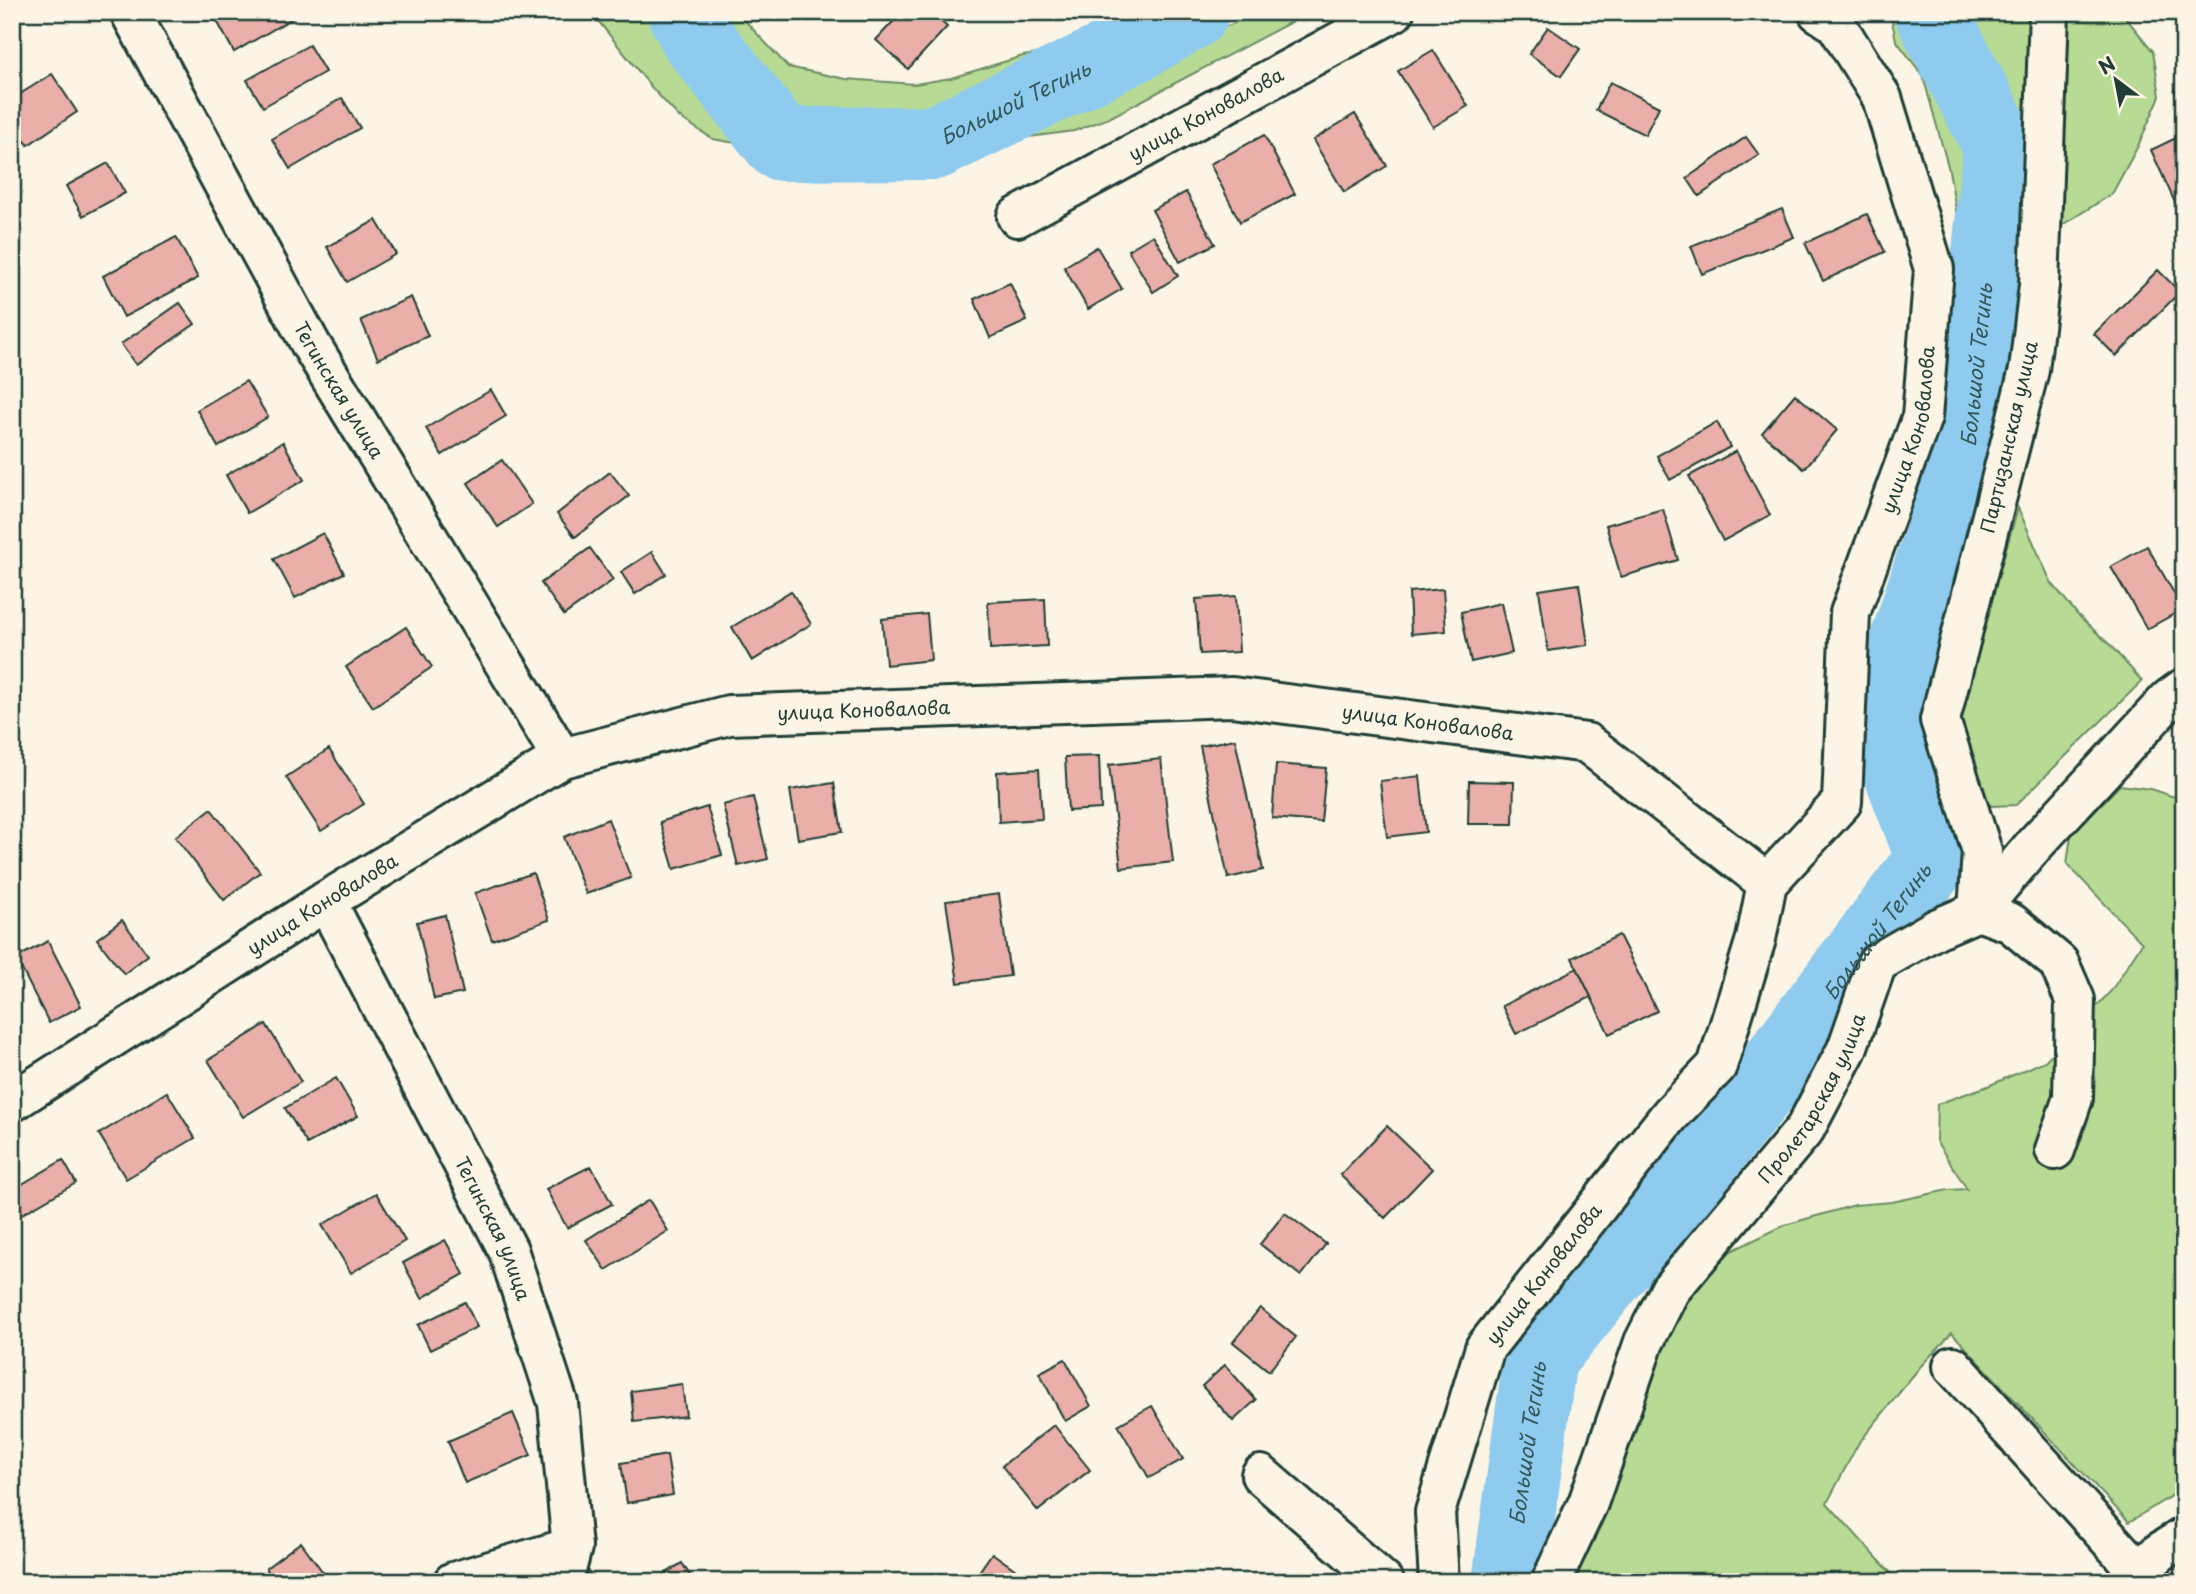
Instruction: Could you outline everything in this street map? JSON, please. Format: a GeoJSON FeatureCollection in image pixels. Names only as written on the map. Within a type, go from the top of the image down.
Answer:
{"type":"FeatureCollection","features":[{"type":"Feature","properties":{"kind":"street","name":"Тегинская улица"},"geometry":{"type":"LineString","coordinates":[[130,12],[311,345],[562,758]]}},
{"type":"Feature","properties":{"kind":"street","name":"улица Коновалова"},"geometry":{"type":"LineString","coordinates":[[1017,216],[1394,12]]}},
{"type":"Feature","properties":{"kind":"street","name":"улица Коновалова"},"geometry":{"type":"LineString","coordinates":[[1439,1582],[1435,1512],[1485,1348],[1670,1115],[1717,1066],[1756,939],[1767,883],[1842,802],[1850,613],[1922,417],[1934,269],[1882,99],[1836,24],[1818,12]]}},
{"type":"Feature","properties":{"kind":"street","name":"Партизанская улица"},"geometry":{"type":"LineString","coordinates":[[1978,911],[1982,850],[1940,720],[2029,370],[2039,285],[2049,12]]}},
{"type":"Feature","properties":{"kind":"street"},"geometry":{"type":"LineString","coordinates":[[2055,1150],[2073,1098],[2075,1000],[2059,963],[2011,923],[1978,911],[2034,845],[2169,699],[2184,688]]}},
{"type":"Feature","properties":{"kind":"street","name":"улица Коновалова"},"geometry":{"type":"LineString","coordinates":[[12,1102],[326,901],[562,758],[729,715],[1232,697],[1587,743],[1767,883]]}},
{"type":"Feature","properties":{"kind":"street","name":"Тегинская улица"},"geometry":{"type":"LineString","coordinates":[[326,901],[508,1250],[558,1403],[567,1565]]}},
{"type":"Feature","properties":{"kind":"street","name":"Пролетарская улица"},"geometry":{"type":"LineString","coordinates":[[1551,1582],[1588,1503],[1644,1342],[1670,1290],[1805,1129],[1847,1049],[1877,963],[1936,929],[1978,911]]}},
{"type":"Feature","properties":{"kind":"street"},"geometry":{"type":"LineString","coordinates":[[1953,1366],[2132,1576],[2160,1552],[2184,1537]]}},
{"type":"Feature","properties":{"kind":"street"},"geometry":{"type":"LineString","coordinates":[[1261,1475],[1384,1582]]}},
{"type":"Feature","properties":{"kind":"street"},"geometry":{"type":"LineString","coordinates":[[453,1582],[567,1565]]}},
{"type":"Feature","properties":{"kind":"green space"},"geometry":{"type":"Polygon","coordinates":[[[591,12],[737,12],[788,67],[846,79],[915,84],[951,78],[1023,56],[1083,47],[1130,63],[1235,23],[1248,12],[1310,12],[1109,118],[1074,131],[1029,137],[899,175],[859,167],[813,165],[791,168],[758,147],[713,139],[679,117],[591,12]]]}},
{"type":"Feature","properties":{"kind":"green space"},"geometry":{"type":"Polygon","coordinates":[[[1890,12],[2121,12],[2153,51],[2160,96],[2138,146],[2112,194],[2012,256],[1964,256],[1949,170],[1923,76],[1896,40],[1890,12]]]}},
{"type":"Feature","properties":{"kind":"green space"},"geometry":{"type":"Polygon","coordinates":[[[2018,508],[2051,582],[2077,614],[2142,681],[2016,805],[1991,806],[1977,789],[1965,742],[1960,707],[2018,508]]]}},
{"type":"Feature","properties":{"kind":"green space"},"geometry":{"type":"Polygon","coordinates":[[[2120,785],[2150,789],[2184,800],[2184,1488],[2129,1522],[1952,1333],[1920,1367],[1858,1444],[1827,1503],[1899,1582],[1568,1582],[1677,1297],[1729,1252],[1785,1225],[1855,1205],[1892,1202],[1948,1190],[1967,1189],[1936,1141],[1937,1104],[1988,1086],[2045,1061],[2111,991],[2142,943],[2067,864],[2071,835],[2120,785]]]}},
{"type":"Feature","properties":{"kind":"building"},"geometry":{"type":"Polygon","coordinates":[[[212,12],[303,12],[234,52],[212,12]]]}},
{"type":"Feature","properties":{"kind":"building"},"geometry":{"type":"Polygon","coordinates":[[[902,12],[931,12],[947,27],[908,69],[876,40],[902,12]]]}},
{"type":"Feature","properties":{"kind":"building"},"geometry":{"type":"Polygon","coordinates":[[[1548,27],[1580,49],[1561,76],[1529,54],[1548,27]]]}},
{"type":"Feature","properties":{"kind":"building"},"geometry":{"type":"Polygon","coordinates":[[[309,45],[325,72],[263,107],[247,80],[309,45]]]}},
{"type":"Feature","properties":{"kind":"building"},"geometry":{"type":"Polygon","coordinates":[[[1433,50],[1468,106],[1433,127],[1398,71],[1433,50]]]}},
{"type":"Feature","properties":{"kind":"building"},"geometry":{"type":"Polygon","coordinates":[[[52,74],[77,112],[28,145],[12,122],[12,99],[52,74]]]}},
{"type":"Feature","properties":{"kind":"building"},"geometry":{"type":"Polygon","coordinates":[[[1610,82],[1659,107],[1645,135],[1596,110],[1610,82]]]}},
{"type":"Feature","properties":{"kind":"building"},"geometry":{"type":"Polygon","coordinates":[[[2184,88],[2184,110],[2175,91],[2184,88]]]}},
{"type":"Feature","properties":{"kind":"building"},"geometry":{"type":"Polygon","coordinates":[[[342,98],[360,128],[290,169],[272,139],[342,98]]]}},
{"type":"Feature","properties":{"kind":"building"},"geometry":{"type":"Polygon","coordinates":[[[1355,114],[1387,166],[1344,192],[1313,140],[1355,114]]]}},
{"type":"Feature","properties":{"kind":"building"},"geometry":{"type":"Polygon","coordinates":[[[1264,135],[1295,194],[1240,222],[1210,164],[1264,135]]]}},
{"type":"Feature","properties":{"kind":"building"},"geometry":{"type":"Polygon","coordinates":[[[2180,136],[2184,143],[2182,218],[2151,150],[2180,136]]]}},
{"type":"Feature","properties":{"kind":"building"},"geometry":{"type":"Polygon","coordinates":[[[1746,137],[1759,155],[1699,196],[1687,178],[1746,137]]]}},
{"type":"Feature","properties":{"kind":"building"},"geometry":{"type":"Polygon","coordinates":[[[108,163],[125,193],[83,216],[66,186],[108,163]]]}},
{"type":"Feature","properties":{"kind":"building"},"geometry":{"type":"Polygon","coordinates":[[[1186,192],[1215,244],[1180,262],[1152,210],[1186,192]]]}},
{"type":"Feature","properties":{"kind":"building"},"geometry":{"type":"Polygon","coordinates":[[[1782,209],[1794,237],[1702,274],[1691,246],[1782,209]]]}},
{"type":"Feature","properties":{"kind":"building"},"geometry":{"type":"Polygon","coordinates":[[[1867,214],[1885,252],[1823,281],[1805,243],[1867,214]]]}},
{"type":"Feature","properties":{"kind":"building"},"geometry":{"type":"Polygon","coordinates":[[[376,220],[396,254],[347,282],[327,247],[376,220]]]}},
{"type":"Feature","properties":{"kind":"building"},"geometry":{"type":"Polygon","coordinates":[[[1153,235],[1178,276],[1153,292],[1128,250],[1153,235]]]}},
{"type":"Feature","properties":{"kind":"building"},"geometry":{"type":"Polygon","coordinates":[[[176,237],[198,278],[124,317],[103,276],[176,237]]]}},
{"type":"Feature","properties":{"kind":"building"},"geometry":{"type":"Polygon","coordinates":[[[1097,247],[1122,289],[1088,309],[1064,267],[1097,247]]]}},
{"type":"Feature","properties":{"kind":"building"},"geometry":{"type":"Polygon","coordinates":[[[2158,270],[2180,292],[2116,356],[2094,334],[2158,270]]]}},
{"type":"Feature","properties":{"kind":"building"},"geometry":{"type":"Polygon","coordinates":[[[1010,283],[1027,321],[990,338],[974,299],[1010,283]]]}},
{"type":"Feature","properties":{"kind":"building"},"geometry":{"type":"Polygon","coordinates":[[[411,297],[428,336],[378,359],[361,320],[411,297]]]}},
{"type":"Feature","properties":{"kind":"building"},"geometry":{"type":"Polygon","coordinates":[[[180,303],[195,324],[136,365],[121,344],[180,303]]]}},
{"type":"Feature","properties":{"kind":"building"},"geometry":{"type":"Polygon","coordinates":[[[246,381],[268,417],[218,447],[197,410],[246,381]]]}},
{"type":"Feature","properties":{"kind":"building"},"geometry":{"type":"Polygon","coordinates":[[[491,390],[506,416],[442,455],[426,428],[491,390]]]}},
{"type":"Feature","properties":{"kind":"building"},"geometry":{"type":"Polygon","coordinates":[[[1795,394],[1837,430],[1804,469],[1762,433],[1795,394]]]}},
{"type":"Feature","properties":{"kind":"building"},"geometry":{"type":"Polygon","coordinates":[[[1717,422],[1730,447],[1670,480],[1657,456],[1717,422]]]}},
{"type":"Feature","properties":{"kind":"building"},"geometry":{"type":"Polygon","coordinates":[[[283,442],[304,480],[247,513],[226,475],[283,442]]]}},
{"type":"Feature","properties":{"kind":"building"},"geometry":{"type":"Polygon","coordinates":[[[1736,451],[1770,515],[1723,541],[1689,476],[1736,451]]]}},
{"type":"Feature","properties":{"kind":"building"},"geometry":{"type":"Polygon","coordinates":[[[502,460],[532,504],[498,527],[468,483],[502,460]]]}},
{"type":"Feature","properties":{"kind":"building"},"geometry":{"type":"Polygon","coordinates":[[[610,472],[629,496],[575,537],[557,514],[610,472]]]}},
{"type":"Feature","properties":{"kind":"building"},"geometry":{"type":"Polygon","coordinates":[[[1663,509],[1678,560],[1621,577],[1606,525],[1663,509]]]}},
{"type":"Feature","properties":{"kind":"building"},"geometry":{"type":"Polygon","coordinates":[[[2184,529],[2184,547],[2176,534],[2184,529]]]}},
{"type":"Feature","properties":{"kind":"building"},"geometry":{"type":"Polygon","coordinates":[[[323,533],[344,573],[295,598],[274,559],[323,533]]]}},
{"type":"Feature","properties":{"kind":"building"},"geometry":{"type":"Polygon","coordinates":[[[2147,546],[2183,609],[2147,629],[2111,567],[2147,546]]]}},
{"type":"Feature","properties":{"kind":"building"},"geometry":{"type":"Polygon","coordinates":[[[590,548],[613,580],[564,615],[541,583],[590,548]]]}},
{"type":"Feature","properties":{"kind":"building"},"geometry":{"type":"Polygon","coordinates":[[[652,552],[666,574],[635,594],[621,572],[652,552]]]}},
{"type":"Feature","properties":{"kind":"building"},"geometry":{"type":"Polygon","coordinates":[[[1579,584],[1588,645],[1548,651],[1539,590],[1579,584]]]}},
{"type":"Feature","properties":{"kind":"building"},"geometry":{"type":"Polygon","coordinates":[[[1443,589],[1446,631],[1411,634],[1409,592],[1443,589]]]}},
{"type":"Feature","properties":{"kind":"building"},"geometry":{"type":"Polygon","coordinates":[[[791,591],[811,624],[752,661],[732,627],[791,591]]]}},
{"type":"Feature","properties":{"kind":"building"},"geometry":{"type":"Polygon","coordinates":[[[1236,596],[1239,652],[1200,654],[1196,599],[1236,596]]]}},
{"type":"Feature","properties":{"kind":"building"},"geometry":{"type":"Polygon","coordinates":[[[1045,599],[1047,646],[990,649],[988,602],[1045,599]]]}},
{"type":"Feature","properties":{"kind":"building"},"geometry":{"type":"Polygon","coordinates":[[[1501,603],[1512,653],[1471,662],[1461,612],[1501,603]]]}},
{"type":"Feature","properties":{"kind":"building"},"geometry":{"type":"Polygon","coordinates":[[[927,614],[931,660],[886,665],[882,619],[927,614]]]}},
{"type":"Feature","properties":{"kind":"building"},"geometry":{"type":"Polygon","coordinates":[[[406,627],[432,667],[373,707],[346,667],[406,627]]]}},
{"type":"Feature","properties":{"kind":"building"},"geometry":{"type":"Polygon","coordinates":[[[1235,739],[1263,870],[1228,878],[1200,746],[1235,739]]]}},
{"type":"Feature","properties":{"kind":"building"},"geometry":{"type":"Polygon","coordinates":[[[329,749],[364,804],[321,831],[286,777],[329,749]]]}},
{"type":"Feature","properties":{"kind":"building"},"geometry":{"type":"Polygon","coordinates":[[[1099,756],[1101,809],[1068,811],[1065,757],[1099,756]]]}},
{"type":"Feature","properties":{"kind":"building"},"geometry":{"type":"Polygon","coordinates":[[[1161,759],[1173,862],[1121,868],[1109,765],[1161,759]]]}},
{"type":"Feature","properties":{"kind":"building"},"geometry":{"type":"Polygon","coordinates":[[[1276,764],[1326,768],[1321,822],[1272,818],[1276,764]]]}},
{"type":"Feature","properties":{"kind":"building"},"geometry":{"type":"Polygon","coordinates":[[[1039,769],[1042,819],[999,822],[997,772],[1039,769]]]}},
{"type":"Feature","properties":{"kind":"building"},"geometry":{"type":"Polygon","coordinates":[[[1420,776],[1426,832],[1387,837],[1380,781],[1420,776]]]}},
{"type":"Feature","properties":{"kind":"building"},"geometry":{"type":"Polygon","coordinates":[[[1469,781],[1514,782],[1513,824],[1468,824],[1469,781]]]}},
{"type":"Feature","properties":{"kind":"building"},"geometry":{"type":"Polygon","coordinates":[[[834,783],[842,832],[798,839],[790,790],[834,783]]]}},
{"type":"Feature","properties":{"kind":"building"},"geometry":{"type":"Polygon","coordinates":[[[753,797],[768,859],[738,866],[723,805],[753,797]]]}},
{"type":"Feature","properties":{"kind":"building"},"geometry":{"type":"Polygon","coordinates":[[[707,807],[722,855],[674,869],[660,822],[707,807]]]}},
{"type":"Feature","properties":{"kind":"building"},"geometry":{"type":"Polygon","coordinates":[[[211,809],[260,872],[224,900],[175,837],[211,809]]]}},
{"type":"Feature","properties":{"kind":"building"},"geometry":{"type":"Polygon","coordinates":[[[608,819],[631,878],[586,894],[564,837],[608,819]]]}},
{"type":"Feature","properties":{"kind":"building"},"geometry":{"type":"Polygon","coordinates":[[[533,873],[549,920],[492,940],[475,893],[533,873]]]}},
{"type":"Feature","properties":{"kind":"building"},"geometry":{"type":"Polygon","coordinates":[[[999,894],[1010,976],[958,983],[946,901],[999,894]]]}},
{"type":"Feature","properties":{"kind":"building"},"geometry":{"type":"Polygon","coordinates":[[[445,915],[463,993],[434,999],[417,922],[445,915]]]}},
{"type":"Feature","properties":{"kind":"building"},"geometry":{"type":"Polygon","coordinates":[[[122,920],[148,955],[124,974],[97,939],[122,920]]]}},
{"type":"Feature","properties":{"kind":"building"},"geometry":{"type":"Polygon","coordinates":[[[1619,935],[1657,1011],[1609,1034],[1572,958],[1619,935]]]}},
{"type":"Feature","properties":{"kind":"building"},"geometry":{"type":"Polygon","coordinates":[[[48,941],[81,1006],[49,1023],[16,958],[48,941]]]}},
{"type":"Feature","properties":{"kind":"building"},"geometry":{"type":"Polygon","coordinates":[[[1577,968],[1591,997],[1516,1034],[1502,1006],[1577,968]]]}},
{"type":"Feature","properties":{"kind":"building"},"geometry":{"type":"Polygon","coordinates":[[[266,1024],[301,1082],[243,1117],[208,1060],[266,1024]]]}},
{"type":"Feature","properties":{"kind":"building"},"geometry":{"type":"Polygon","coordinates":[[[336,1078],[358,1116],[307,1144],[285,1108],[336,1078]]]}},
{"type":"Feature","properties":{"kind":"building"},"geometry":{"type":"Polygon","coordinates":[[[167,1092],[195,1138],[126,1179],[99,1134],[167,1092]]]}},
{"type":"Feature","properties":{"kind":"building"},"geometry":{"type":"Polygon","coordinates":[[[1387,1126],[1432,1169],[1385,1218],[1340,1175],[1387,1126]]]}},
{"type":"Feature","properties":{"kind":"building"},"geometry":{"type":"Polygon","coordinates":[[[63,1160],[76,1183],[15,1218],[12,1212],[12,1190],[63,1160]]]}},
{"type":"Feature","properties":{"kind":"building"},"geometry":{"type":"Polygon","coordinates":[[[591,1166],[612,1204],[567,1228],[546,1189],[591,1166]]]}},
{"type":"Feature","properties":{"kind":"building"},"geometry":{"type":"Polygon","coordinates":[[[376,1193],[405,1241],[351,1273],[322,1225],[376,1193]]]}},
{"type":"Feature","properties":{"kind":"building"},"geometry":{"type":"Polygon","coordinates":[[[649,1200],[668,1231],[606,1270],[586,1240],[649,1200]]]}},
{"type":"Feature","properties":{"kind":"building"},"geometry":{"type":"Polygon","coordinates":[[[1285,1213],[1326,1244],[1301,1276],[1260,1244],[1285,1213]]]}},
{"type":"Feature","properties":{"kind":"building"},"geometry":{"type":"Polygon","coordinates":[[[445,1240],[464,1274],[422,1298],[403,1263],[445,1240]]]}},
{"type":"Feature","properties":{"kind":"building"},"geometry":{"type":"Polygon","coordinates":[[[465,1302],[477,1327],[430,1350],[418,1325],[465,1302]]]}},
{"type":"Feature","properties":{"kind":"building"},"geometry":{"type":"Polygon","coordinates":[[[1260,1308],[1296,1337],[1269,1371],[1233,1342],[1260,1308]]]}},
{"type":"Feature","properties":{"kind":"building"},"geometry":{"type":"Polygon","coordinates":[[[1065,1359],[1091,1406],[1065,1421],[1039,1373],[1065,1359]]]}},
{"type":"Feature","properties":{"kind":"building"},"geometry":{"type":"Polygon","coordinates":[[[1225,1365],[1256,1400],[1233,1421],[1202,1386],[1225,1365]]]}},
{"type":"Feature","properties":{"kind":"building"},"geometry":{"type":"Polygon","coordinates":[[[682,1384],[686,1416],[634,1422],[631,1391],[682,1384]]]}},
{"type":"Feature","properties":{"kind":"building"},"geometry":{"type":"Polygon","coordinates":[[[1152,1406],[1183,1459],[1149,1478],[1118,1425],[1152,1406]]]}},
{"type":"Feature","properties":{"kind":"building"},"geometry":{"type":"Polygon","coordinates":[[[513,1413],[531,1455],[465,1483],[448,1441],[513,1413]]]}},
{"type":"Feature","properties":{"kind":"building"},"geometry":{"type":"Polygon","coordinates":[[[1054,1425],[1090,1470],[1038,1511],[1002,1466],[1054,1425]]]}},
{"type":"Feature","properties":{"kind":"building"},"geometry":{"type":"Polygon","coordinates":[[[667,1455],[673,1495],[627,1503],[621,1463],[667,1455]]]}},
{"type":"Feature","properties":{"kind":"building"},"geometry":{"type":"Polygon","coordinates":[[[301,1542],[330,1582],[275,1582],[266,1568],[301,1542]]]}},
{"type":"Feature","properties":{"kind":"building"},"geometry":{"type":"Polygon","coordinates":[[[992,1553],[1023,1575],[1018,1582],[972,1582],[992,1553]]]}},
{"type":"Feature","properties":{"kind":"building"},"geometry":{"type":"Polygon","coordinates":[[[682,1563],[694,1582],[653,1582],[682,1563]]]}},
{"type":"Feature","properties":{"kind":"waterway","name":"Большой Тегинь"},"geometry":{"type":"LineString","coordinates":[[684,12],[698,39],[781,144],[934,143],[1138,44],[1192,12]]}},
{"type":"Feature","properties":{"kind":"waterway","name":"Большой Тегинь"},"geometry":{"type":"LineString","coordinates":[[1509,1582],[1540,1358],[1753,1097],[1933,859],[1881,720],[1968,454],[2000,146],[1931,12]]}}]}
